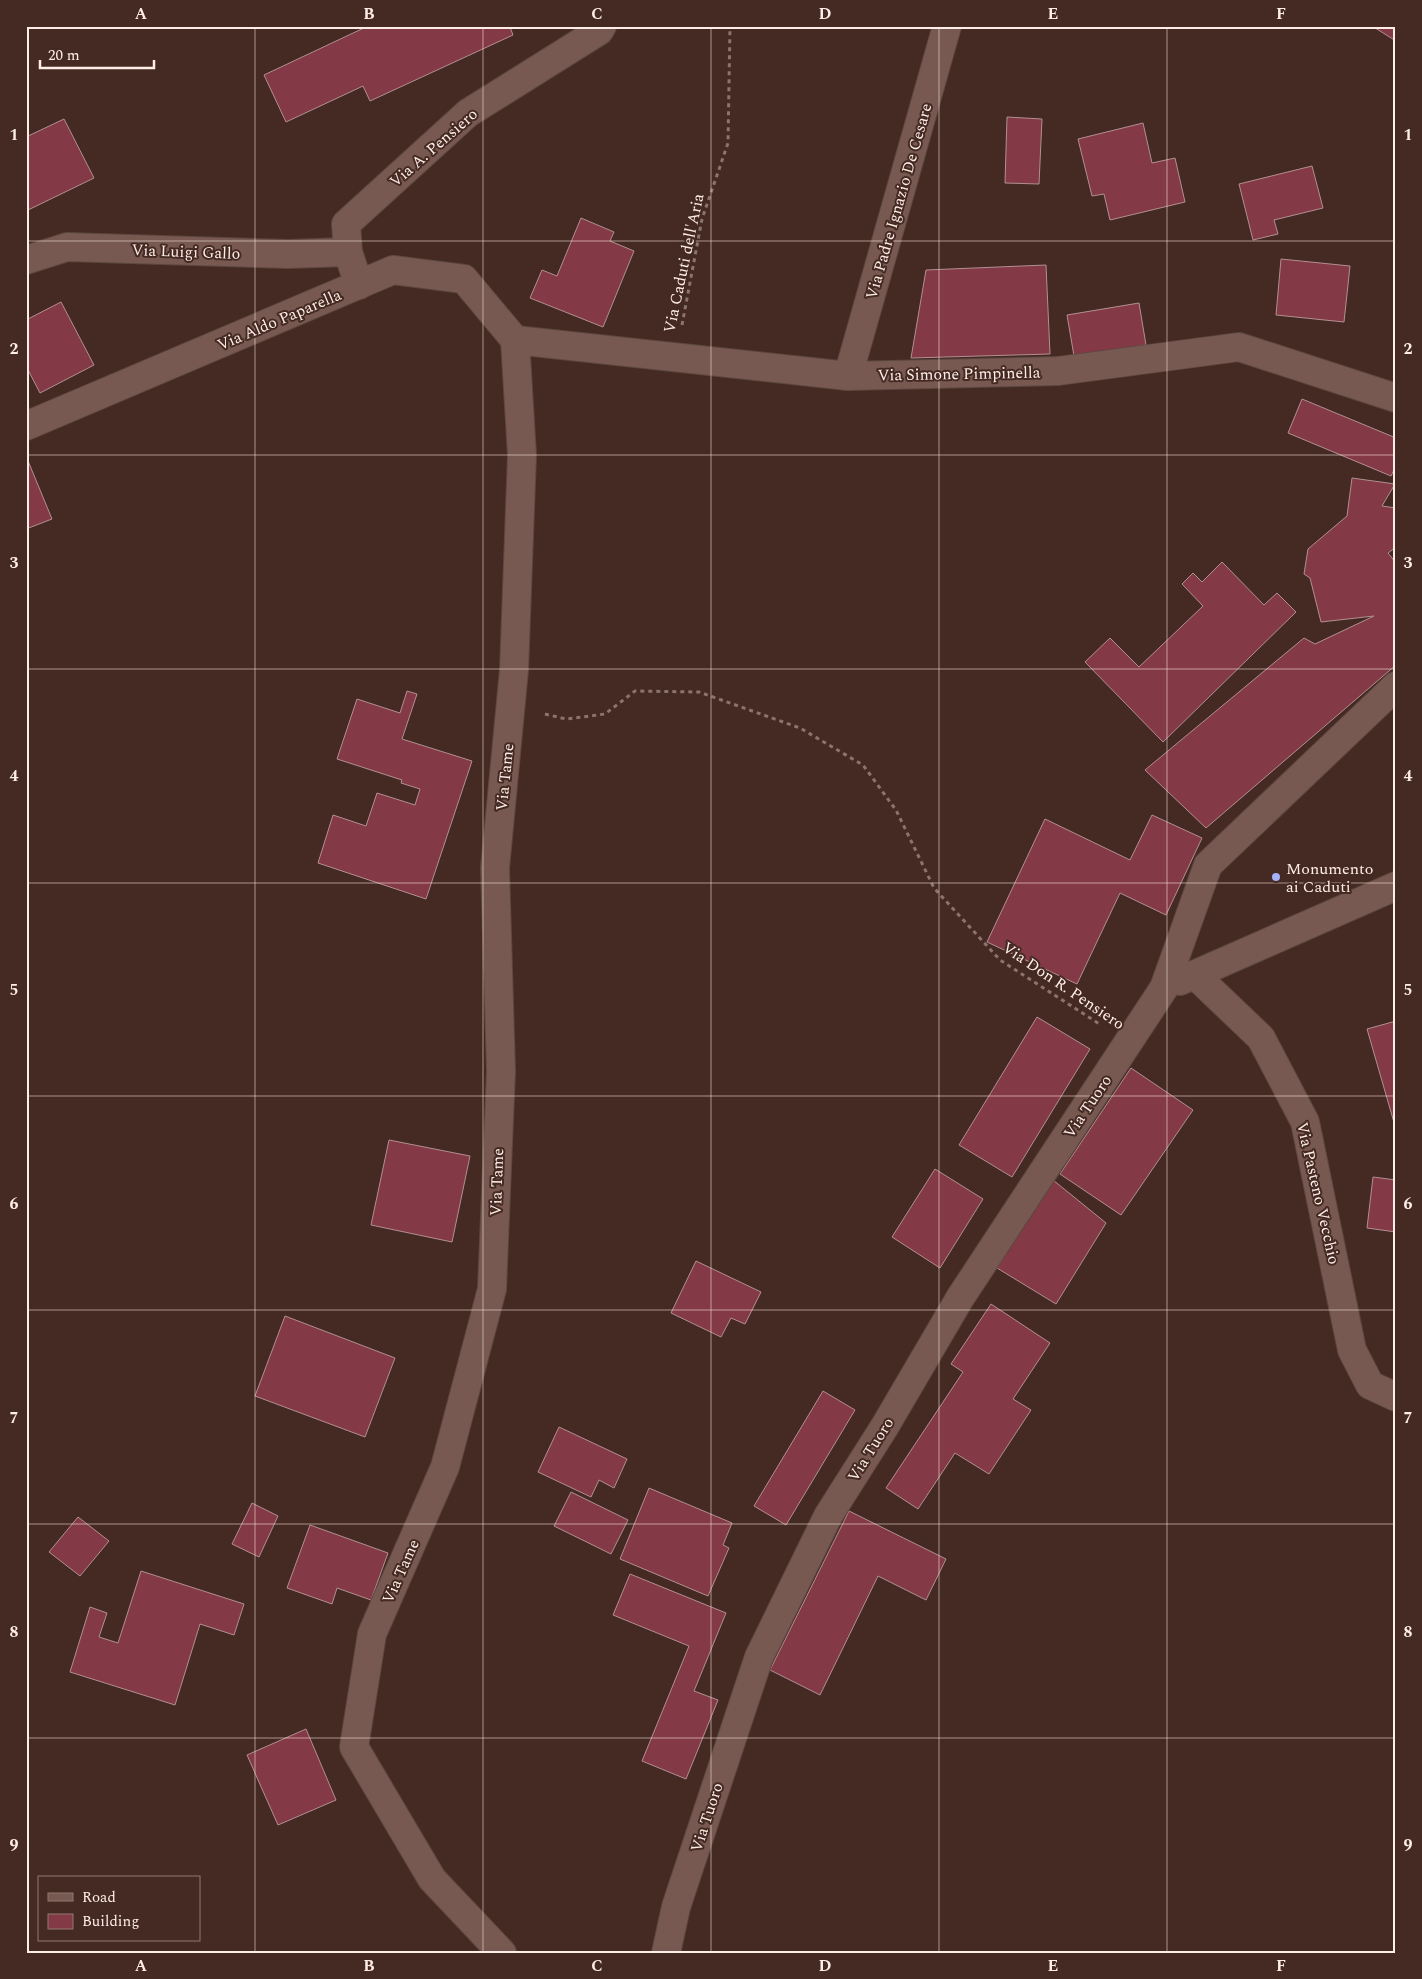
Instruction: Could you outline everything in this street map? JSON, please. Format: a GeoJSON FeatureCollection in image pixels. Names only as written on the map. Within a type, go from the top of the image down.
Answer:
{"type":"FeatureCollection","features":[{"type":"Feature","properties":{"kind":"street","name":"Via A. Pensiero"},"geometry":{"type":"LineString","coordinates":[[359,284],[348,252],[346,224],[468,114],[599,31],[602,26]]}},
{"type":"Feature","properties":{"kind":"street","name":"Via Padre Ignazio De Cesare"},"geometry":{"type":"LineString","coordinates":[[848,376],[947,26]]}},
{"type":"Feature","properties":{"kind":"street","name":"Via Luigi Gallo"},"geometry":{"type":"LineString","coordinates":[[26,260],[68,247],[288,254],[348,252]]}},
{"type":"Feature","properties":{"kind":"street","name":"Via Aldo Paparella"},"geometry":{"type":"LineString","coordinates":[[26,426],[393,270],[464,279],[515,340]]}},
{"type":"Feature","properties":{"kind":"street","name":"Via Simone Pimpinella"},"geometry":{"type":"LineString","coordinates":[[515,340],[848,376],[1058,371],[1239,347],[1396,398]]}},
{"type":"Feature","properties":{"kind":"street","name":"Via Tame"},"geometry":{"type":"LineString","coordinates":[[502,1953],[432,1878],[354,1747],[372,1634],[445,1467],[492,1289],[501,1071],[495,868],[514,670],[522,455],[515,340]]}},
{"type":"Feature","properties":{"kind":"street","name":"Via Tuoro"},"geometry":{"type":"LineString","coordinates":[[666,1953],[676,1907],[759,1657],[828,1516],[885,1426],[960,1298],[1164,988],[1208,865],[1396,686]]}},
{"type":"Feature","properties":{"kind":"street"},"geometry":{"type":"LineString","coordinates":[[1164,988],[1396,886]]}},
{"type":"Feature","properties":{"kind":"street","name":"Via Pasteno Vecchio"},"geometry":{"type":"LineString","coordinates":[[1195,975],[1261,1038],[1305,1122],[1352,1350],[1370,1385],[1396,1397]]}},
{"type":"Feature","properties":{"kind":"path","name":"Via Caduti dell'Aria"},"geometry":{"type":"LineString","coordinates":[[676,357],[702,218],[728,143],[730,26]]}},
{"type":"Feature","properties":{"kind":"path","name":"Via Don R. Pensiero"},"geometry":{"type":"LineString","coordinates":[[511,707],[566,719],[605,714],[634,691],[699,692],[800,728],[863,765],[896,810],[934,888],[1000,960],[1128,1043]]}},
{"type":"Feature","properties":{"kind":"building"},"geometry":{"type":"Polygon","coordinates":[[[368,26],[512,26],[510,27],[513,35],[370,101],[363,86],[286,122],[264,75],[368,26]]]}},
{"type":"Feature","properties":{"kind":"building"},"geometry":{"type":"Polygon","coordinates":[[[1372,26],[1396,26],[1396,41],[1372,26]]]}},
{"type":"Feature","properties":{"kind":"building"},"geometry":{"type":"Polygon","coordinates":[[[1007,117],[1042,119],[1039,184],[1005,183],[1007,117]]]}},
{"type":"Feature","properties":{"kind":"building"},"geometry":{"type":"Polygon","coordinates":[[[64,119],[94,178],[26,211],[26,137],[64,119]]]}},
{"type":"Feature","properties":{"kind":"building"},"geometry":{"type":"Polygon","coordinates":[[[1143,123],[1152,163],[1175,158],[1185,202],[1110,220],[1104,194],[1092,196],[1078,139],[1143,123]]]}},
{"type":"Feature","properties":{"kind":"building"},"geometry":{"type":"Polygon","coordinates":[[[1312,166],[1323,208],[1274,220],[1278,234],[1253,240],[1239,184],[1312,166]]]}},
{"type":"Feature","properties":{"kind":"building"},"geometry":{"type":"Polygon","coordinates":[[[581,218],[614,232],[610,241],[634,251],[603,327],[530,298],[542,270],[557,276],[581,218]]]}},
{"type":"Feature","properties":{"kind":"building"},"geometry":{"type":"Polygon","coordinates":[[[1281,259],[1350,266],[1344,322],[1276,315],[1281,259]]]}},
{"type":"Feature","properties":{"kind":"building"},"geometry":{"type":"Polygon","coordinates":[[[1046,265],[1050,354],[911,358],[926,270],[1046,265]]]}},
{"type":"Feature","properties":{"kind":"building"},"geometry":{"type":"Polygon","coordinates":[[[61,302],[94,365],[40,393],[26,366],[26,320],[61,302]]]}},
{"type":"Feature","properties":{"kind":"building"},"geometry":{"type":"Polygon","coordinates":[[[1139,303],[1146,345],[1074,356],[1067,315],[1139,303]]]}},
{"type":"Feature","properties":{"kind":"building"},"geometry":{"type":"Polygon","coordinates":[[[1302,399],[1396,438],[1396,466],[1391,476],[1288,433],[1302,399]]]}},
{"type":"Feature","properties":{"kind":"building"},"geometry":{"type":"Polygon","coordinates":[[[26,456],[52,519],[26,529],[26,456]]]}},
{"type":"Feature","properties":{"kind":"building"},"geometry":{"type":"Polygon","coordinates":[[[1352,478],[1395,484],[1382,506],[1396,508],[1396,547],[1388,553],[1396,563],[1396,665],[1206,828],[1145,770],[1304,638],[1315,644],[1374,616],[1321,622],[1310,578],[1304,574],[1308,549],[1347,516],[1352,478]]]}},
{"type":"Feature","properties":{"kind":"building"},"geometry":{"type":"Polygon","coordinates":[[[1222,562],[1264,605],[1277,593],[1296,612],[1163,742],[1085,662],[1110,638],[1139,667],[1203,606],[1182,584],[1193,573],[1202,582],[1222,562]]]}},
{"type":"Feature","properties":{"kind":"building"},"geometry":{"type":"Polygon","coordinates":[[[407,691],[417,694],[402,739],[472,761],[426,899],[318,863],[333,815],[366,826],[377,793],[415,805],[420,789],[401,783],[402,780],[337,759],[357,699],[400,713],[407,691]]]}},
{"type":"Feature","properties":{"kind":"building"},"geometry":{"type":"Polygon","coordinates":[[[1152,815],[1202,838],[1166,915],[1120,893],[1077,984],[987,942],[1045,819],[1130,860],[1152,815]]]}},
{"type":"Feature","properties":{"kind":"building"},"geometry":{"type":"Polygon","coordinates":[[[1037,1017],[1090,1049],[1012,1177],[959,1145],[1037,1017]]]}},
{"type":"Feature","properties":{"kind":"building"},"geometry":{"type":"Polygon","coordinates":[[[1396,1021],[1396,1126],[1395,1126],[1367,1029],[1396,1021]]]}},
{"type":"Feature","properties":{"kind":"building"},"geometry":{"type":"Polygon","coordinates":[[[1131,1068],[1193,1110],[1121,1215],[1060,1174],[1131,1068]]]}},
{"type":"Feature","properties":{"kind":"building"},"geometry":{"type":"Polygon","coordinates":[[[389,1140],[470,1156],[452,1242],[371,1225],[389,1140]]]}},
{"type":"Feature","properties":{"kind":"building"},"geometry":{"type":"Polygon","coordinates":[[[935,1169],[983,1199],[940,1268],[892,1237],[935,1169]]]}},
{"type":"Feature","properties":{"kind":"building"},"geometry":{"type":"Polygon","coordinates":[[[1373,1177],[1396,1180],[1396,1232],[1367,1228],[1373,1177]]]}},
{"type":"Feature","properties":{"kind":"building"},"geometry":{"type":"Polygon","coordinates":[[[1053,1180],[1106,1223],[1056,1304],[997,1268],[1053,1180]]]}},
{"type":"Feature","properties":{"kind":"building"},"geometry":{"type":"Polygon","coordinates":[[[696,1261],[761,1292],[745,1324],[731,1318],[721,1337],[671,1313],[696,1261]]]}},
{"type":"Feature","properties":{"kind":"building"},"geometry":{"type":"Polygon","coordinates":[[[991,1304],[1050,1343],[1013,1399],[1031,1410],[989,1474],[955,1453],[918,1509],[886,1488],[963,1372],[951,1364],[991,1304]]]}},
{"type":"Feature","properties":{"kind":"building"},"geometry":{"type":"Polygon","coordinates":[[[285,1316],[395,1358],[365,1437],[255,1396],[285,1316]]]}},
{"type":"Feature","properties":{"kind":"building"},"geometry":{"type":"Polygon","coordinates":[[[823,1391],[855,1410],[786,1525],[754,1506],[823,1391]]]}},
{"type":"Feature","properties":{"kind":"building"},"geometry":{"type":"Polygon","coordinates":[[[559,1427],[627,1459],[614,1488],[599,1480],[591,1497],[538,1472],[559,1427]]]}},
{"type":"Feature","properties":{"kind":"building"},"geometry":{"type":"Polygon","coordinates":[[[649,1488],[732,1523],[723,1545],[729,1548],[708,1596],[620,1559],[649,1488]]]}},
{"type":"Feature","properties":{"kind":"building"},"geometry":{"type":"Polygon","coordinates":[[[571,1492],[628,1520],[611,1554],[554,1526],[571,1492]]]}},
{"type":"Feature","properties":{"kind":"building"},"geometry":{"type":"Polygon","coordinates":[[[252,1503],[278,1516],[259,1557],[232,1544],[252,1503]]]}},
{"type":"Feature","properties":{"kind":"building"},"geometry":{"type":"Polygon","coordinates":[[[849,1511],[946,1559],[926,1600],[878,1576],[820,1695],[770,1670],[849,1511]]]}},
{"type":"Feature","properties":{"kind":"building"},"geometry":{"type":"Polygon","coordinates":[[[78,1517],[109,1541],[80,1576],[49,1552],[78,1517]]]}},
{"type":"Feature","properties":{"kind":"building"},"geometry":{"type":"Polygon","coordinates":[[[310,1525],[388,1553],[371,1600],[337,1588],[332,1604],[287,1588],[310,1525]]]}},
{"type":"Feature","properties":{"kind":"building"},"geometry":{"type":"Polygon","coordinates":[[[141,1571],[244,1604],[234,1635],[200,1624],[175,1705],[70,1672],[90,1607],[107,1613],[99,1637],[118,1643],[141,1571]]]}},
{"type":"Feature","properties":{"kind":"building"},"geometry":{"type":"Polygon","coordinates":[[[630,1574],[726,1613],[694,1691],[718,1700],[686,1779],[642,1761],[689,1646],[613,1615],[630,1574]]]}},
{"type":"Feature","properties":{"kind":"building"},"geometry":{"type":"Polygon","coordinates":[[[306,1729],[336,1800],[278,1825],[247,1755],[306,1729]]]}},
{"type":"Feature","properties":{"kind":"place","name":"Monumento ai Caduti"},"geometry":{"type":"Point","coordinates":[1276,877]}}]}
